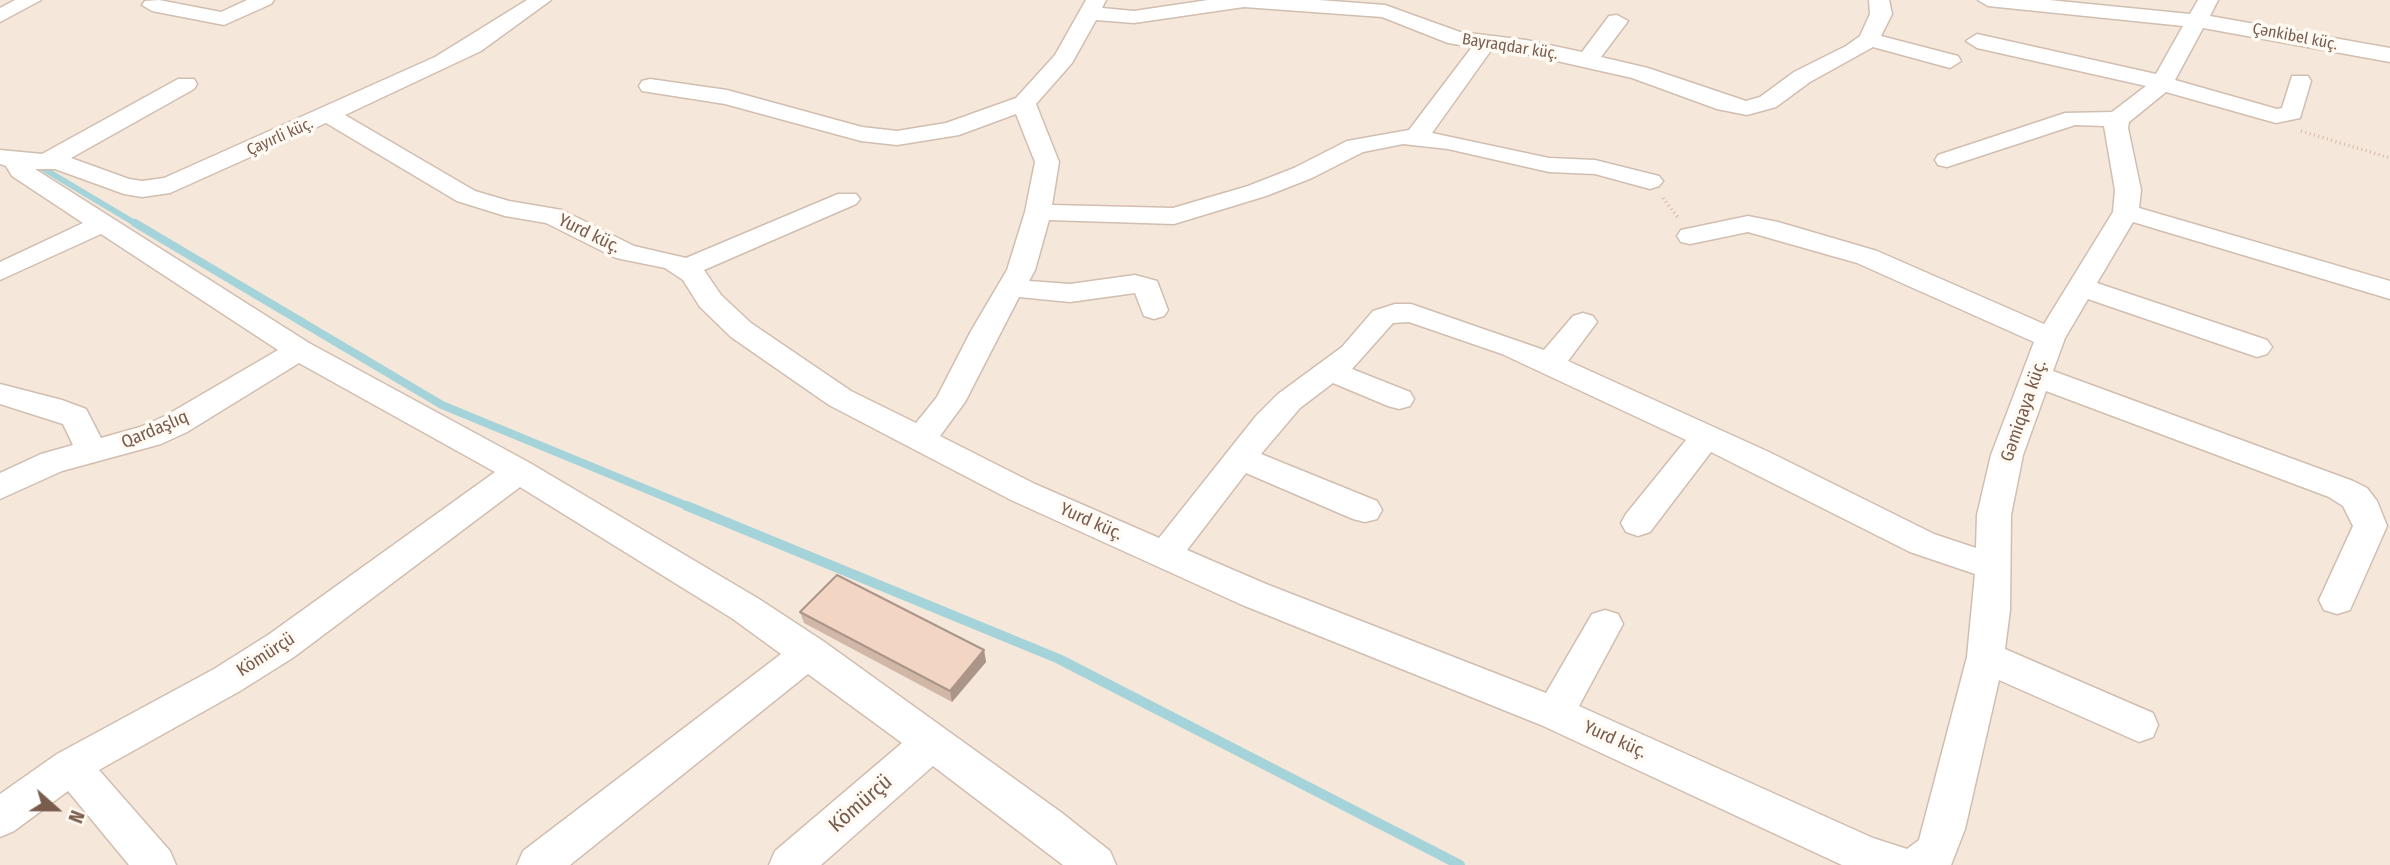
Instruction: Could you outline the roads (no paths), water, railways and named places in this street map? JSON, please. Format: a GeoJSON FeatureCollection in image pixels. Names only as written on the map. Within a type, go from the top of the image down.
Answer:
{"type":"FeatureCollection","features":[{"type":"Feature","properties":{"kind":"street"},"geometry":{"type":"LineString","coordinates":[[0,16],[31,0]]}},
{"type":"Feature","properties":{"kind":"street"},"geometry":{"type":"LineString","coordinates":[[152,5],[224,19],[264,0]]}},
{"type":"Feature","properties":{"kind":"street","name":"Çayırli küç."},"geometry":{"type":"LineString","coordinates":[[8,158],[50,160],[124,186],[155,188],[170,185],[329,116],[473,46],[541,0]]}},
{"type":"Feature","properties":{"kind":"street","name":"Bayraqdar küç."},"geometry":{"type":"LineString","coordinates":[[1092,7],[1144,17],[1244,0],[1385,11],[1438,33],[1485,44],[1526,47],[1587,60],[1640,73],[1725,104],[1755,108],[1802,77],[1854,51],[1869,39]]}},
{"type":"Feature","properties":{"kind":"street"},"geometry":{"type":"LineString","coordinates":[[1879,0],[1881,14],[1869,39],[1950,61]]}},
{"type":"Feature","properties":{"kind":"street","name":"Çənkibel küç."},"geometry":{"type":"LineString","coordinates":[[1988,0],[2204,10],[2390,55]]}},
{"type":"Feature","properties":{"kind":"street"},"geometry":{"type":"LineString","coordinates":[[650,86],[727,97],[835,128],[897,138],[925,136],[951,130],[1024,103],[1064,58],[1092,7]]}},
{"type":"Feature","properties":{"kind":"street"},"geometry":{"type":"LineString","coordinates":[[1947,160],[2073,118],[2117,119],[2162,83],[2204,10]]}},
{"type":"Feature","properties":{"kind":"street"},"geometry":{"type":"LineString","coordinates":[[1587,60],[1617,21]]}},
{"type":"Feature","properties":{"kind":"street"},"geometry":{"type":"LineString","coordinates":[[1977,41],[2132,74],[2276,116],[2292,113],[2300,81]]}},
{"type":"Feature","properties":{"kind":"street"},"geometry":{"type":"LineString","coordinates":[[1416,138],[1485,44]]}},
{"type":"Feature","properties":{"kind":"street"},"geometry":{"type":"LineString","coordinates":[[50,160],[186,84]]}},
{"type":"Feature","properties":{"kind":"street"},"geometry":{"type":"LineString","coordinates":[[919,441],[940,418],[985,331],[1021,270],[1038,212],[1047,162],[1024,103]]}},
{"type":"Feature","properties":{"kind":"street","name":"Yurd küç."},"geometry":{"type":"LineString","coordinates":[[329,116],[466,196],[505,208],[553,216],[626,252],[674,262],[685,268],[694,275],[710,301],[741,330],[840,398],[919,441],[1253,594],[1555,713],[1867,856],[1897,865]]}},
{"type":"Feature","properties":{"kind":"street"},"geometry":{"type":"LineString","coordinates":[[2117,119],[2116,128],[2128,190],[2126,212],[2390,290]]}},
{"type":"Feature","properties":{"kind":"street"},"geometry":{"type":"LineString","coordinates":[[1038,212],[1174,216],[1257,191],[1303,173],[1356,146],[1376,140],[1416,138],[1549,165],[1595,167],[1650,181]]}},
{"type":"Feature","properties":{"kind":"street"},"geometry":{"type":"LineString","coordinates":[[8,158],[21,171],[101,224],[299,350],[519,471],[746,609],[810,652],[932,742],[1078,860]]}},
{"type":"Feature","properties":{"kind":"street"},"geometry":{"type":"LineString","coordinates":[[685,268],[847,199]]}},
{"type":"Feature","properties":{"kind":"street","name":"Gəmiqaya küç."},"geometry":{"type":"LineString","coordinates":[[1920,865],[1935,853],[1944,829],[1986,657],[1992,610],[1994,515],[2007,455],[2050,338],[2083,288],[2126,212]]}},
{"type":"Feature","properties":{"kind":"street"},"geometry":{"type":"LineString","coordinates":[[0,272],[101,224]]}},
{"type":"Feature","properties":{"kind":"street"},"geometry":{"type":"LineString","coordinates":[[1690,236],[1748,224],[1831,246],[1867,257],[2050,338]]}},
{"type":"Feature","properties":{"kind":"street"},"geometry":{"type":"LineString","coordinates":[[1012,288],[1070,293],[1135,284],[1147,287],[1154,310]]}},
{"type":"Feature","properties":{"kind":"street"},"geometry":{"type":"LineString","coordinates":[[2083,288],[2257,347]]}},
{"type":"Feature","properties":{"kind":"street"},"geometry":{"type":"LineString","coordinates":[[1165,554],[1289,401],[1366,341],[1382,317],[1395,313],[1410,313],[1485,337],[1550,363],[1706,436],[1922,543],[1951,555],[1992,565]]}},
{"type":"Feature","properties":{"kind":"street"},"geometry":{"type":"LineString","coordinates":[[1550,363],[1583,322]]}},
{"type":"Feature","properties":{"kind":"street","name":"Qardaşlıq"},"geometry":{"type":"LineString","coordinates":[[0,486],[52,462],[121,446],[176,424],[299,350]]}},
{"type":"Feature","properties":{"kind":"street"},"geometry":{"type":"LineString","coordinates":[[1330,371],[1399,399]]}},
{"type":"Feature","properties":{"kind":"street"},"geometry":{"type":"LineString","coordinates":[[2036,376],[2341,489],[2355,497],[2380,529],[2337,600]]}},
{"type":"Feature","properties":{"kind":"street"},"geometry":{"type":"LineString","coordinates":[[0,394],[51,407],[75,417],[92,452]]}},
{"type":"Feature","properties":{"kind":"street"},"geometry":{"type":"LineString","coordinates":[[1638,523],[1706,436]]}},
{"type":"Feature","properties":{"kind":"street"},"geometry":{"type":"LineString","coordinates":[[1241,458],[1366,510]]}},
{"type":"Feature","properties":{"kind":"street","name":"Kömürçü"},"geometry":{"type":"LineString","coordinates":[[0,818],[71,766],[227,680],[281,646],[519,471]]}},
{"type":"Feature","properties":{"kind":"street"},"geometry":{"type":"LineString","coordinates":[[1555,713],[1605,624]]}},
{"type":"Feature","properties":{"kind":"street"},"geometry":{"type":"LineString","coordinates":[[538,865],[810,652]]}},
{"type":"Feature","properties":{"kind":"street"},"geometry":{"type":"LineString","coordinates":[[1986,657],[2139,725]]}},
{"type":"Feature","properties":{"kind":"street","name":"Kömürçü"},"geometry":{"type":"LineString","coordinates":[[790,865],[932,742]]}},
{"type":"Feature","properties":{"kind":"street"},"geometry":{"type":"LineString","coordinates":[[71,766],[155,865]]}},
{"type":"Feature","properties":{"kind":"waterway"},"geometry":{"type":"LineString","coordinates":[[44,169],[138,225]]}},
{"type":"Feature","properties":{"kind":"waterway"},"geometry":{"type":"LineString","coordinates":[[135,223],[442,405],[692,508]]}},
{"type":"Feature","properties":{"kind":"waterway"},"geometry":{"type":"LineString","coordinates":[[687,506],[1059,659],[1460,865]]}}]}
